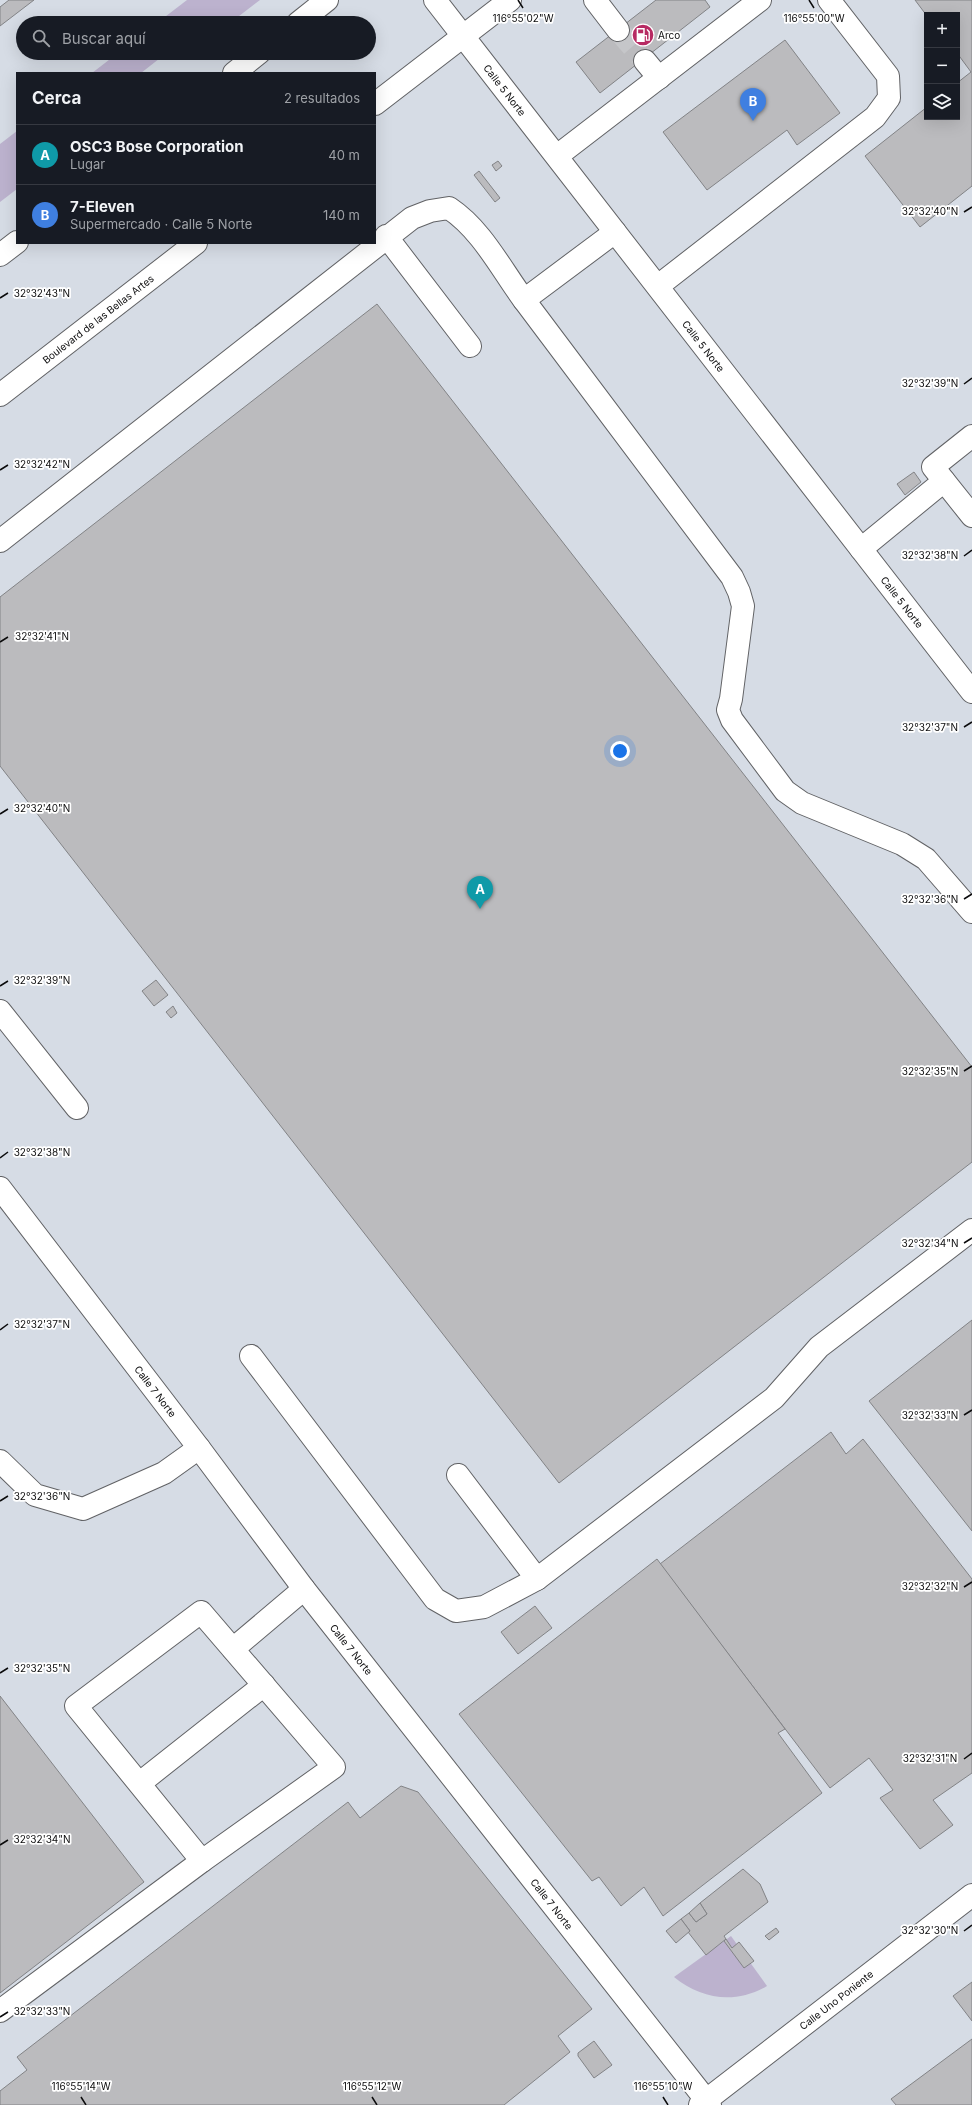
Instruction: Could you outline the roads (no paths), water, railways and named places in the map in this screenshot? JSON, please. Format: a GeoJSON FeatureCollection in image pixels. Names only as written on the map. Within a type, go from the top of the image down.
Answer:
{"type":"FeatureCollection","features":[{"type":"Feature","properties":{"kind":"street"},"geometry":{"type":"LineString","coordinates":[[307,16],[327,0]]}},
{"type":"Feature","properties":{"kind":"street","name":"Calle 5 Norte"},"geometry":{"type":"LineString","coordinates":[[436,0],[972,692]]}},
{"type":"Feature","properties":{"kind":"street"},"geometry":{"type":"LineString","coordinates":[[376,103],[510,0]]}},
{"type":"Feature","properties":{"kind":"street"},"geometry":{"type":"LineString","coordinates":[[595,0],[618,30]]}},
{"type":"Feature","properties":{"kind":"street"},"geometry":{"type":"LineString","coordinates":[[557,156],[760,0]]}},
{"type":"Feature","properties":{"kind":"street"},"geometry":{"type":"LineString","coordinates":[[658,286],[875,117],[889,98],[888,76],[829,0]]}},
{"type":"Feature","properties":{"kind":"street"},"geometry":{"type":"LineString","coordinates":[[235,72],[250,60]]}},
{"type":"Feature","properties":{"kind":"street"},"geometry":{"type":"LineString","coordinates":[[645,61],[659,78]]}},
{"type":"Feature","properties":{"kind":"street"},"geometry":{"type":"LineString","coordinates":[[376,244],[412,218],[430,211],[449,208],[463,217],[473,228],[524,300],[732,577],[739,592],[743,606],[731,699],[728,710],[732,720],[785,791],[802,803],[902,844],[926,859],[972,912]]}},
{"type":"Feature","properties":{"kind":"street"},"geometry":{"type":"LineString","coordinates":[[524,300],[615,232]]}},
{"type":"Feature","properties":{"kind":"street"},"geometry":{"type":"LineString","coordinates":[[386,236],[470,346]]}},
{"type":"Feature","properties":{"kind":"street"},"geometry":{"type":"LineString","coordinates":[[0,255],[16,243]]}},
{"type":"Feature","properties":{"kind":"street","name":"Boulevard de las Bellas Artes"},"geometry":{"type":"LineString","coordinates":[[0,395],[195,244]]}},
{"type":"Feature","properties":{"kind":"street"},"geometry":{"type":"LineString","coordinates":[[0,541],[376,244]]}},
{"type":"Feature","properties":{"kind":"street"},"geometry":{"type":"LineString","coordinates":[[972,436],[933,467],[972,516]]}},
{"type":"Feature","properties":{"kind":"street"},"geometry":{"type":"LineString","coordinates":[[861,549],[944,481]]}},
{"type":"Feature","properties":{"kind":"street"},"geometry":{"type":"LineString","coordinates":[[0,1011],[76,1108]]}},
{"type":"Feature","properties":{"kind":"street","name":"Calle 7 Norte"},"geometry":{"type":"LineString","coordinates":[[0,1188],[200,1448],[304,1589],[706,2103]]}},
{"type":"Feature","properties":{"kind":"street"},"geometry":{"type":"LineString","coordinates":[[251,1356],[435,1599],[456,1611],[484,1607],[537,1579],[774,1398],[819,1347],[972,1230]]}},
{"type":"Feature","properties":{"kind":"street"},"geometry":{"type":"LineString","coordinates":[[0,1461],[35,1495],[83,1509],[164,1472],[200,1448]]}},
{"type":"Feature","properties":{"kind":"street"},"geometry":{"type":"LineString","coordinates":[[458,1475],[537,1579]]}},
{"type":"Feature","properties":{"kind":"street"},"geometry":{"type":"LineString","coordinates":[[233,1649],[304,1589]]}},
{"type":"Feature","properties":{"kind":"street"},"geometry":{"type":"LineString","coordinates":[[0,2011],[202,1861],[334,1767],[201,1612],[76,1706],[202,1861]]}},
{"type":"Feature","properties":{"kind":"street"},"geometry":{"type":"LineString","coordinates":[[140,1783],[264,1685]]}},
{"type":"Feature","properties":{"kind":"street","name":"Calle Uno Poniente"},"geometry":{"type":"LineString","coordinates":[[706,2103],[972,1895]]}},
{"type":"Feature","properties":{"kind":"tunnel"},"geometry":{"type":"LineString","coordinates":[[618,30],[645,61]]}},
{"type":"Feature","properties":{"kind":"place","name":"Arco"},"geometry":{"type":"Point","coordinates":[643,35]}},
{"type":"Feature","properties":{"kind":"place","name":"7-Eleven"},"geometry":{"type":"Point","coordinates":[753,121]}},
{"type":"Feature","properties":{"kind":"place","name":"OSC3 Bose Corporation"},"geometry":{"type":"Point","coordinates":[480,909]}}]}
